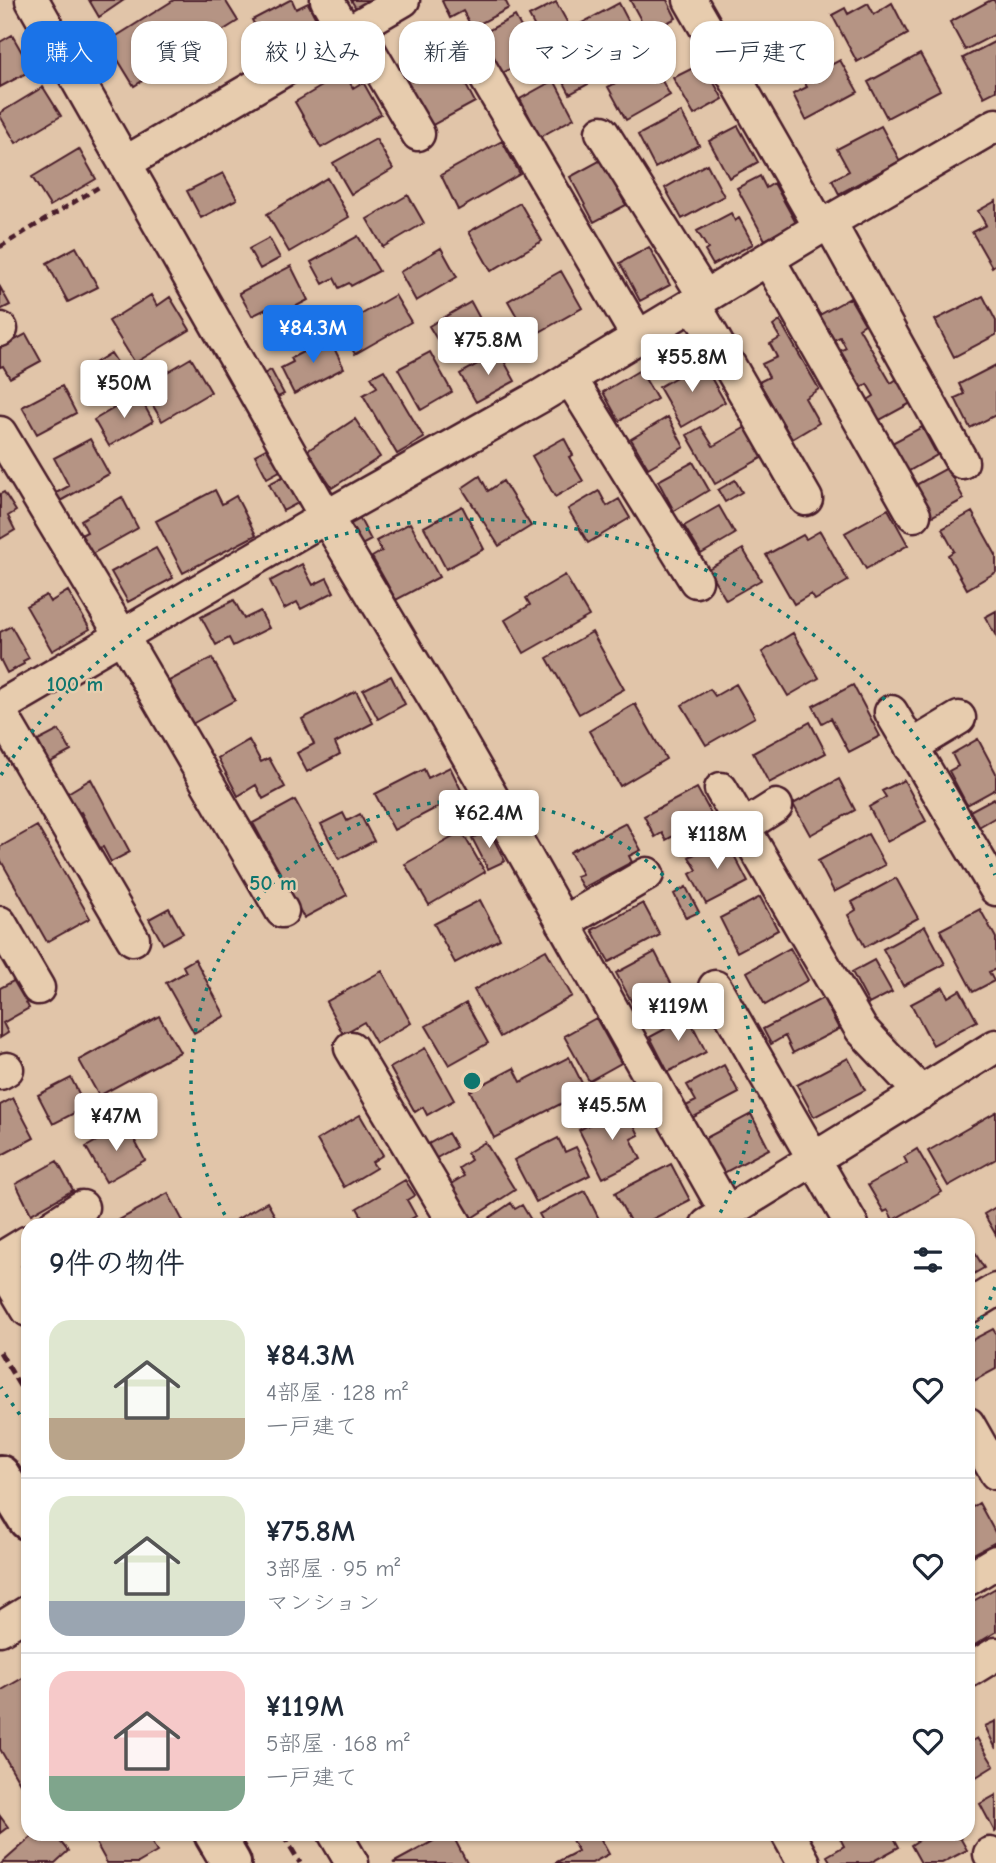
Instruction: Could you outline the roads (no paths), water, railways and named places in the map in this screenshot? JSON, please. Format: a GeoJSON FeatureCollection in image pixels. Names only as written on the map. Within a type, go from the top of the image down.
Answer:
{"type":"FeatureCollection","features":[{"type":"Feature","properties":{"kind":"highway"},"geometry":{"type":"LineString","coordinates":[[0,1475],[21,1509]]}},
{"type":"Feature","properties":{"kind":"highway"},"geometry":{"type":"LineString","coordinates":[[218,1841],[231,1863]]}},
{"type":"Feature","properties":{"kind":"street"},"geometry":{"type":"LineString","coordinates":[[32,0],[326,517],[447,719],[563,923],[716,1218]]}},
{"type":"Feature","properties":{"kind":"street"},"geometry":{"type":"LineString","coordinates":[[327,0],[344,21]]}},
{"type":"Feature","properties":{"kind":"street"},"geometry":{"type":"LineString","coordinates":[[367,21],[403,0]]}},
{"type":"Feature","properties":{"kind":"street"},"geometry":{"type":"LineString","coordinates":[[690,0],[825,225],[962,462]]}},
{"type":"Feature","properties":{"kind":"street"},"geometry":{"type":"LineString","coordinates":[[385,83],[418,134]]}},
{"type":"Feature","properties":{"kind":"street"},"geometry":{"type":"LineString","coordinates":[[125,163],[259,84]]}},
{"type":"Feature","properties":{"kind":"street"},"geometry":{"type":"LineString","coordinates":[[490,84],[638,337]]}},
{"type":"Feature","properties":{"kind":"street"},"geometry":{"type":"LineString","coordinates":[[133,939],[0,710],[326,517],[570,378],[996,125]]}},
{"type":"Feature","properties":{"kind":"street"},"geometry":{"type":"LineString","coordinates":[[602,132],[699,300],[806,499]]}},
{"type":"Feature","properties":{"kind":"street"},"geometry":{"type":"LineString","coordinates":[[768,259],[914,515]]}},
{"type":"Feature","properties":{"kind":"street"},"geometry":{"type":"LineString","coordinates":[[570,378],[696,581]]}},
{"type":"Feature","properties":{"kind":"street"},"geometry":{"type":"LineString","coordinates":[[0,433],[282,911]]}},
{"type":"Feature","properties":{"kind":"street"},"geometry":{"type":"LineString","coordinates":[[891,712],[996,890]]}},
{"type":"Feature","properties":{"kind":"street"},"geometry":{"type":"LineString","coordinates":[[911,747],[959,718]]}},
{"type":"Feature","properties":{"kind":"street"},"geometry":{"type":"LineString","coordinates":[[720,789],[861,1029],[920,1093]]}},
{"type":"Feature","properties":{"kind":"street"},"geometry":{"type":"LineString","coordinates":[[743,827],[776,806]]}},
{"type":"Feature","properties":{"kind":"street"},"geometry":{"type":"LineString","coordinates":[[563,923],[647,874]]}},
{"type":"Feature","properties":{"kind":"street"},"geometry":{"type":"LineString","coordinates":[[0,923],[38,988]]}},
{"type":"Feature","properties":{"kind":"street"},"geometry":{"type":"LineString","coordinates":[[715,987],[848,1218]]}},
{"type":"Feature","properties":{"kind":"street"},"geometry":{"type":"LineString","coordinates":[[719,1218],[996,1046]]}},
{"type":"Feature","properties":{"kind":"street"},"geometry":{"type":"LineString","coordinates":[[351,1048],[452,1218]]}},
{"type":"Feature","properties":{"kind":"street"},"geometry":{"type":"LineString","coordinates":[[65,1218],[82,1207]]}},
{"type":"Feature","properties":{"kind":"street"},"geometry":{"type":"LineString","coordinates":[[21,1247],[0,1261],[21,1298]]}},
{"type":"Feature","properties":{"kind":"street"},"geometry":{"type":"LineString","coordinates":[[975,1303],[996,1290]]}},
{"type":"Feature","properties":{"kind":"street"},"geometry":{"type":"LineString","coordinates":[[975,1436],[996,1473]]}},
{"type":"Feature","properties":{"kind":"street"},"geometry":{"type":"LineString","coordinates":[[975,1575],[996,1562]]}},
{"type":"Feature","properties":{"kind":"street"},"geometry":{"type":"LineString","coordinates":[[0,1629],[21,1616]]}},
{"type":"Feature","properties":{"kind":"street"},"geometry":{"type":"LineString","coordinates":[[975,1667],[996,1654]]}},
{"type":"Feature","properties":{"kind":"street"},"geometry":{"type":"LineString","coordinates":[[339,1841],[352,1863]]}},
{"type":"Feature","properties":{"kind":"street"},"geometry":{"type":"LineString","coordinates":[[792,1841],[804,1863]]}},
{"type":"Feature","properties":{"kind":"railway"},"geometry":{"type":"LineString","coordinates":[[0,1352],[21,1388]]}},
{"type":"Feature","properties":{"kind":"railway"},"geometry":{"type":"LineString","coordinates":[[287,1841],[300,1863]]}}]}
